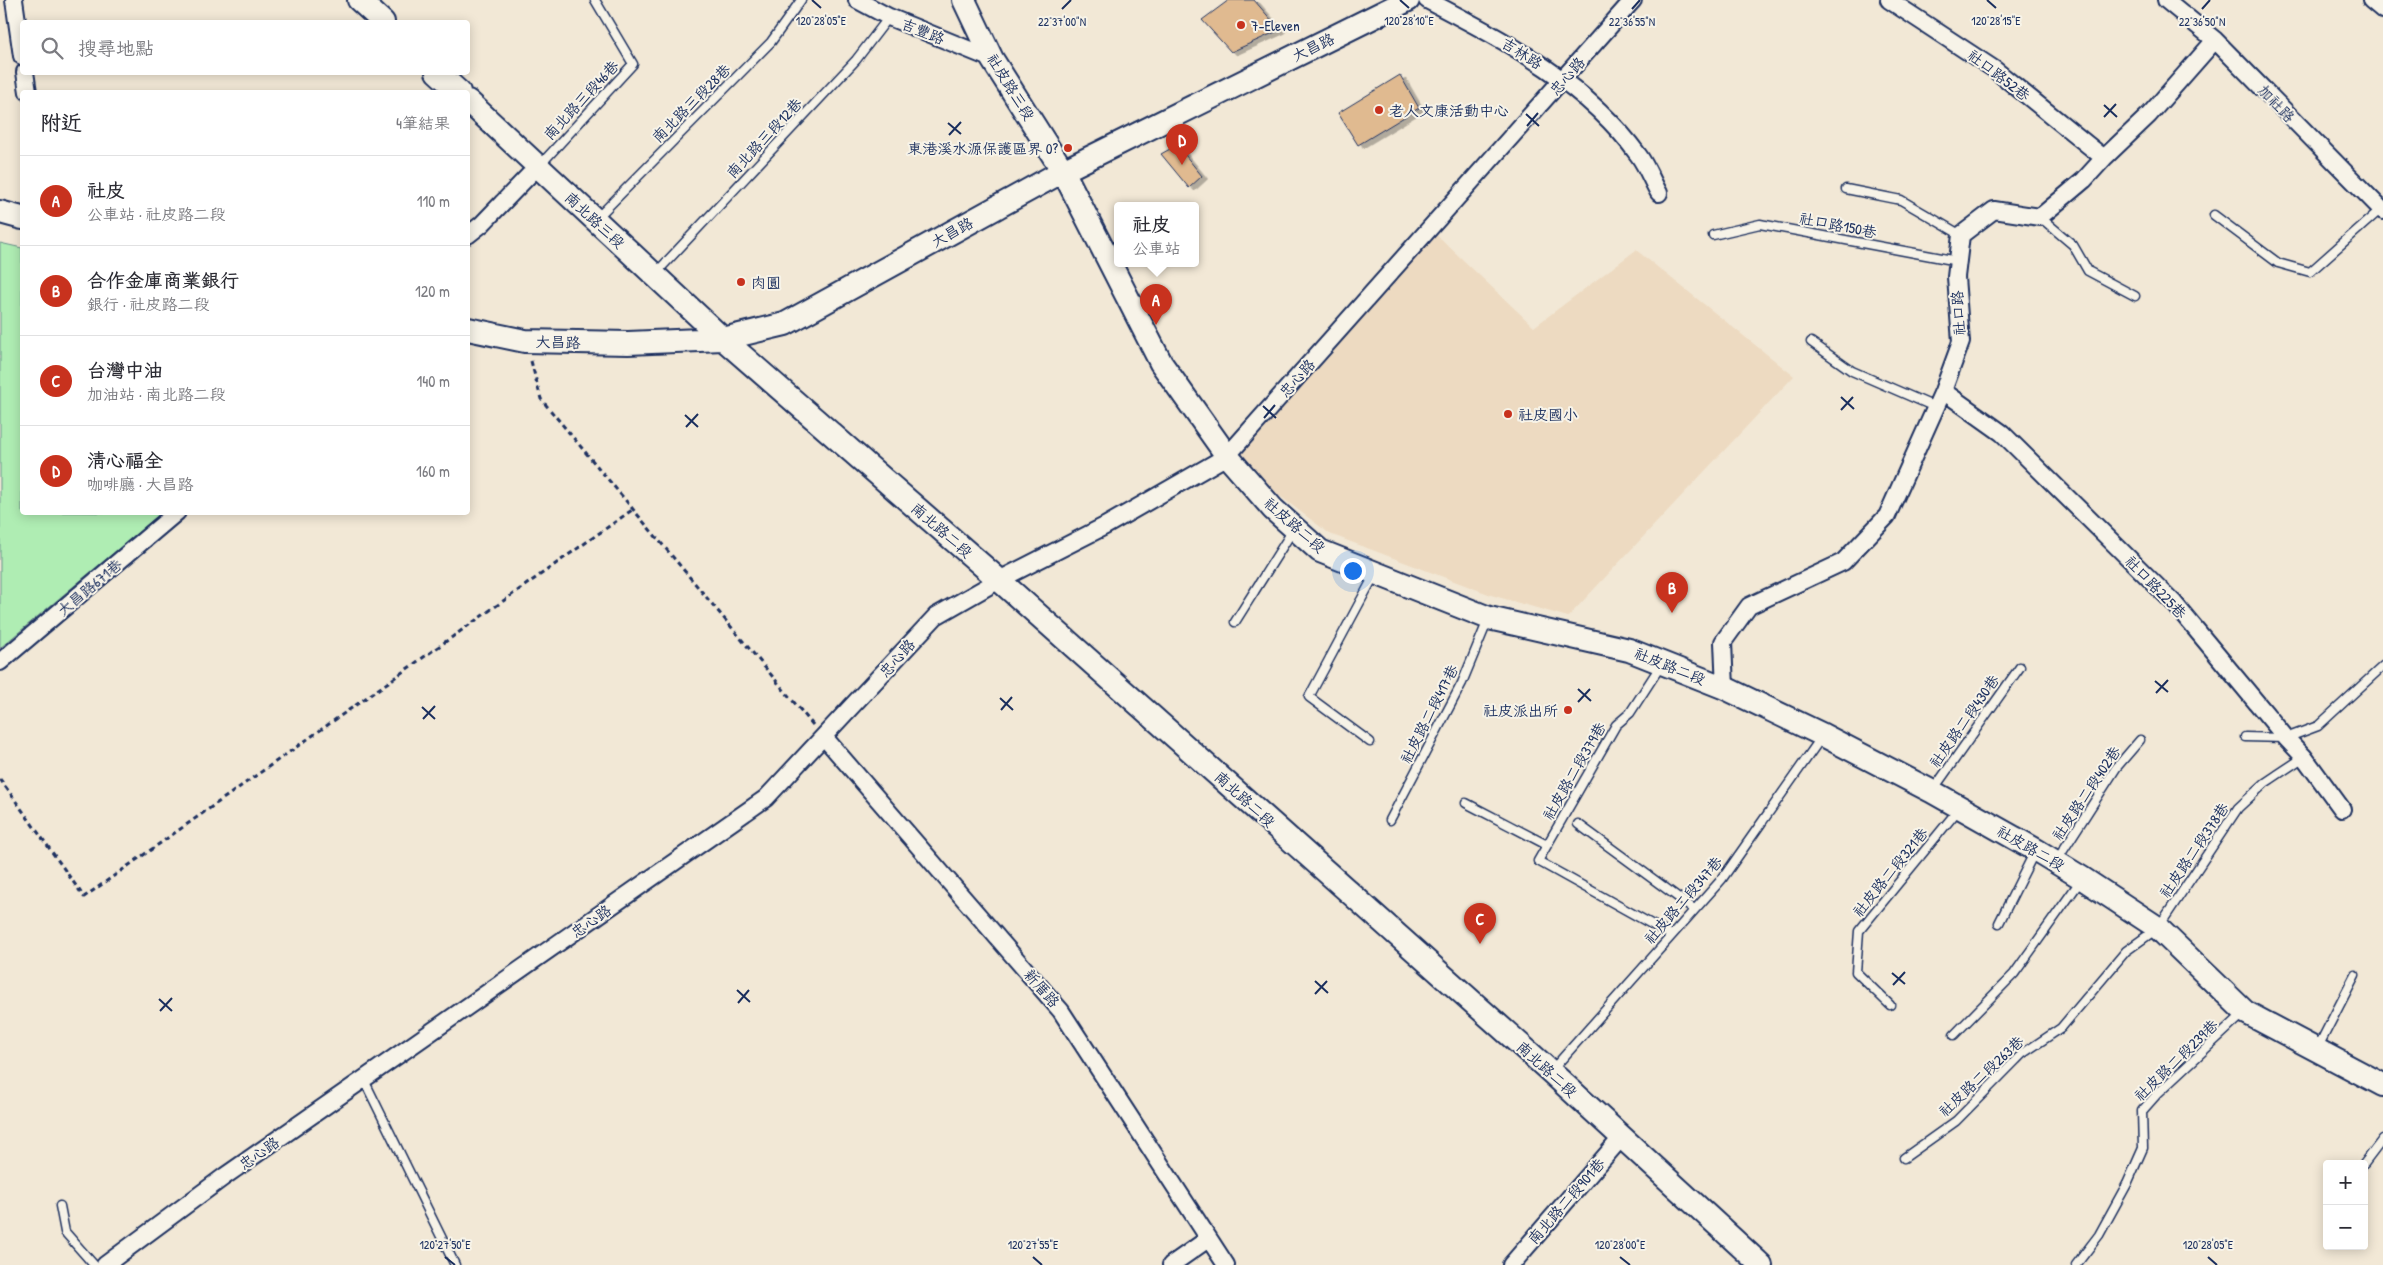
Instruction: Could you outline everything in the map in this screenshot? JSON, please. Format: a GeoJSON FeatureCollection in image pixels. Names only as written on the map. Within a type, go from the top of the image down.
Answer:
{"type":"FeatureCollection","features":[{"type":"Feature","properties":{"kind":"street"},"geometry":{"type":"LineString","coordinates":[[14,0],[20,42]]}},
{"type":"Feature","properties":{"kind":"street"},"geometry":{"type":"LineString","coordinates":[[358,0],[381,20]]}},
{"type":"Feature","properties":{"kind":"street","name":"吉豐路"},"geometry":{"type":"LineString","coordinates":[[856,0],[889,17],[992,59]]}},
{"type":"Feature","properties":{"kind":"street","name":"社皮路三段"},"geometry":{"type":"LineString","coordinates":[[964,0],[992,59],[1064,171]]}},
{"type":"Feature","properties":{"kind":"street","name":"大昌路"},"geometry":{"type":"LineString","coordinates":[[470,329],[525,341],[628,343],[723,339],[785,324],[1064,171],[1408,0]]}},
{"type":"Feature","properties":{"kind":"street","name":"吉林路"},"geometry":{"type":"LineString","coordinates":[[1427,0],[1524,52],[1564,80],[1613,124],[1640,157],[1659,193]]}},
{"type":"Feature","properties":{"kind":"street","name":"忠心路"},"geometry":{"type":"LineString","coordinates":[[105,1265],[225,1176],[766,798],[936,616],[999,580],[1105,526],[1227,456],[1564,80],[1633,0]]}},
{"type":"Feature","properties":{"kind":"street","name":"社口路52巷"},"geometry":{"type":"LineString","coordinates":[[1889,0],[1994,69],[2104,158]]}},
{"type":"Feature","properties":{"kind":"street","name":"加社路"},"geometry":{"type":"LineString","coordinates":[[2166,0],[2215,40],[2382,210]]}},
{"type":"Feature","properties":{"kind":"street"},"geometry":{"type":"LineString","coordinates":[[2372,0],[2383,10]]}},
{"type":"Feature","properties":{"kind":"street"},"geometry":{"type":"LineString","coordinates":[[1961,235],[1994,210],[2040,217],[2084,180],[2149,114],[2215,40]]}},
{"type":"Feature","properties":{"kind":"street"},"geometry":{"type":"LineString","coordinates":[[25,75],[28,90]]}},
{"type":"Feature","properties":{"kind":"street"},"geometry":{"type":"LineString","coordinates":[[440,75],[457,90]]}},
{"type":"Feature","properties":{"kind":"street","name":"南北路三段"},"geometry":{"type":"LineString","coordinates":[[470,103],[723,339]]}},
{"type":"Feature","properties":{"kind":"street"},"geometry":{"type":"LineString","coordinates":[[470,233],[482,224],[538,166]]}},
{"type":"Feature","properties":{"kind":"street","name":"社皮路二段"},"geometry":{"type":"LineString","coordinates":[[1064,171],[1161,363],[1227,456],[1273,509],[1320,551],[1489,618],[1629,650],[1725,688],[1823,735],[1960,807],[2082,878],[2158,928],[2245,1012],[2383,1085]]}},
{"type":"Feature","properties":{"kind":"street"},"geometry":{"type":"LineString","coordinates":[[0,212],[20,217]]}},
{"type":"Feature","properties":{"kind":"street","name":"社口路"},"geometry":{"type":"LineString","coordinates":[[1725,688],[1723,642],[1749,606],[1843,562],[1887,516],[1943,392],[1961,342],[1956,277],[1961,235]]}},
{"type":"Feature","properties":{"kind":"street","name":"南北路二段"},"geometry":{"type":"LineString","coordinates":[[723,339],[999,580],[1551,1072],[1761,1265]]}},
{"type":"Feature","properties":{"kind":"street","name":"社口路225巷"},"geometry":{"type":"LineString","coordinates":[[1943,392],[2002,433],[2174,603],[2304,757],[2342,809]]}},
{"type":"Feature","properties":{"kind":"street","name":"大昌路671巷"},"geometry":{"type":"LineString","coordinates":[[0,662],[173,515]]}},
{"type":"Feature","properties":{"kind":"street","name":"新厝路"},"geometry":{"type":"LineString","coordinates":[[824,737],[1061,1011],[1226,1265]]}},
{"type":"Feature","properties":{"kind":"street","name":"南北路二段901巷"},"geometry":{"type":"LineString","coordinates":[[1511,1265],[1622,1137]]}},
{"type":"Feature","properties":{"kind":"street"},"geometry":{"type":"LineString","coordinates":[[1171,1265],[1208,1239]]}},
{"type":"Feature","properties":{"kind":"lane","name":"南北路三段46巷"},"geometry":{"type":"LineString","coordinates":[[538,166],[634,64],[594,0]]}},
{"type":"Feature","properties":{"kind":"lane","name":"南北路三段28巷"},"geometry":{"type":"LineString","coordinates":[[594,220],[771,42],[801,0]]}},
{"type":"Feature","properties":{"kind":"lane","name":"南北路三段12巷"},"geometry":{"type":"LineString","coordinates":[[655,275],[856,60],[889,17]]}},
{"type":"Feature","properties":{"kind":"lane"},"geometry":{"type":"LineString","coordinates":[[1846,189],[1901,200],[1961,235]]}},
{"type":"Feature","properties":{"kind":"lane"},"geometry":{"type":"LineString","coordinates":[[2214,215],[2278,263],[2310,272],[2382,210]]}},
{"type":"Feature","properties":{"kind":"lane"},"geometry":{"type":"LineString","coordinates":[[2040,217],[2073,245],[2088,271],[2135,296]]}},
{"type":"Feature","properties":{"kind":"lane","name":"社口路150巷"},"geometry":{"type":"LineString","coordinates":[[1713,235],[1760,224],[1958,261]]}},
{"type":"Feature","properties":{"kind":"lane"},"geometry":{"type":"LineString","coordinates":[[1811,342],[1852,371],[1935,407]]}},
{"type":"Feature","properties":{"kind":"lane"},"geometry":{"type":"LineString","coordinates":[[1235,622],[1294,528]]}},
{"type":"Feature","properties":{"kind":"lane"},"geometry":{"type":"LineString","coordinates":[[1370,742],[1309,697],[1375,574]]}},
{"type":"Feature","properties":{"kind":"lane","name":"社皮路二段417巷"},"geometry":{"type":"LineString","coordinates":[[1390,820],[1462,683],[1489,618]]}},
{"type":"Feature","properties":{"kind":"lane","name":"社皮路二段379巷"},"geometry":{"type":"LineString","coordinates":[[1662,663],[1630,714],[1616,725],[1538,861],[1671,935]]}},
{"type":"Feature","properties":{"kind":"lane"},"geometry":{"type":"LineString","coordinates":[[2245,737],[2286,738],[2318,726],[2383,666]]}},
{"type":"Feature","properties":{"kind":"lane","name":"社皮路二段430巷"},"geometry":{"type":"LineString","coordinates":[[1931,791],[2020,667]]}},
{"type":"Feature","properties":{"kind":"lane","name":"社皮路二段347巷"},"geometry":{"type":"LineString","coordinates":[[1551,1072],[1722,879],[1823,735]]}},
{"type":"Feature","properties":{"kind":"lane","name":"社皮路二段402巷"},"geometry":{"type":"LineString","coordinates":[[2056,862],[2116,768],[2140,740]]}},
{"type":"Feature","properties":{"kind":"lane","name":"社皮路二段378巷"},"geometry":{"type":"LineString","coordinates":[[2158,928],[2238,808],[2265,783],[2304,757]]}},
{"type":"Feature","properties":{"kind":"lane"},"geometry":{"type":"LineString","coordinates":[[1466,803],[1547,845]]}},
{"type":"Feature","properties":{"kind":"lane","name":"社皮路二段321巷"},"geometry":{"type":"LineString","coordinates":[[1890,1005],[1856,972],[1859,931],[1960,807]]}},
{"type":"Feature","properties":{"kind":"lane"},"geometry":{"type":"LineString","coordinates":[[1578,824],[1694,909]]}},
{"type":"Feature","properties":{"kind":"lane"},"geometry":{"type":"LineString","coordinates":[[1999,923],[2036,850]]}},
{"type":"Feature","properties":{"kind":"lane"},"geometry":{"type":"LineString","coordinates":[[1954,1035],[2014,974],[2082,878]]}},
{"type":"Feature","properties":{"kind":"lane","name":"社皮路二段263巷"},"geometry":{"type":"LineString","coordinates":[[1904,1158],[1956,1121],[2022,1054],[2062,1028],[2126,951],[2158,928]]}},
{"type":"Feature","properties":{"kind":"lane"},"geometry":{"type":"LineString","coordinates":[[2316,1050],[2355,975]]}},
{"type":"Feature","properties":{"kind":"lane","name":"社皮路二段239巷"},"geometry":{"type":"LineString","coordinates":[[2076,1265],[2099,1235],[2127,1184],[2143,1148],[2142,1111],[2157,1094],[2245,1012]]}},
{"type":"Feature","properties":{"kind":"lane"},"geometry":{"type":"LineString","coordinates":[[364,1080],[455,1265]]}},
{"type":"Feature","properties":{"kind":"lane"},"geometry":{"type":"LineString","coordinates":[[2367,1160],[2383,1139]]}},
{"type":"Feature","properties":{"kind":"lane"},"geometry":{"type":"LineString","coordinates":[[60,1206],[65,1232],[94,1265]]}},
{"type":"Feature","properties":{"kind":"path"},"geometry":{"type":"LineString","coordinates":[[525,341],[541,399],[824,737]]}},
{"type":"Feature","properties":{"kind":"path"},"geometry":{"type":"LineString","coordinates":[[0,779],[84,897],[632,510]]}},
{"type":"Feature","properties":{"kind":"shaded area","name":"社皮國小"},"geometry":{"type":"Polygon","coordinates":[[[1426,225],[1534,327],[1636,250],[1794,376],[1568,617],[1491,595],[1330,534],[1223,453],[1426,225]]]}},
{"type":"Feature","properties":{"kind":"green space"},"geometry":{"type":"Polygon","coordinates":[[[0,243],[20,248],[20,515],[159,515],[0,648],[0,243]]]}},
{"type":"Feature","properties":{"kind":"building","name":"7-Eleven"},"geometry":{"type":"Polygon","coordinates":[[[1229,0],[1254,0],[1280,30],[1231,52],[1202,20],[1229,0]]]}},
{"type":"Feature","properties":{"kind":"building","name":"老人文康活動中心"},"geometry":{"type":"Polygon","coordinates":[[[1400,75],[1419,108],[1358,145],[1338,113],[1400,75]]]}},
{"type":"Feature","properties":{"kind":"building"},"geometry":{"type":"Polygon","coordinates":[[[1177,145],[1202,176],[1189,188],[1161,154],[1177,145]]]}},
{"type":"Feature","properties":{"kind":"place","name":"7-Eleven"},"geometry":{"type":"Point","coordinates":[1241,25]}},
{"type":"Feature","properties":{"kind":"place","name":"老人文康活動中心"},"geometry":{"type":"Point","coordinates":[1379,110]}},
{"type":"Feature","properties":{"kind":"place","name":"東港溪水源保護區界 0?"},"geometry":{"type":"Point","coordinates":[1068,148]}},
{"type":"Feature","properties":{"kind":"place","name":"清心福全"},"geometry":{"type":"Point","coordinates":[1182,165]}},
{"type":"Feature","properties":{"kind":"place","name":"肉圓"},"geometry":{"type":"Point","coordinates":[741,282]}},
{"type":"Feature","properties":{"kind":"place","name":"社皮"},"geometry":{"type":"Point","coordinates":[1156,325]}},
{"type":"Feature","properties":{"kind":"place","name":"社皮國小"},"geometry":{"type":"Point","coordinates":[1508,414]}},
{"type":"Feature","properties":{"kind":"place","name":"合作金庫商業銀行"},"geometry":{"type":"Point","coordinates":[1672,613]}},
{"type":"Feature","properties":{"kind":"place","name":"社皮派出所"},"geometry":{"type":"Point","coordinates":[1568,710]}},
{"type":"Feature","properties":{"kind":"place","name":"台灣中油"},"geometry":{"type":"Point","coordinates":[1480,944]}}]}
